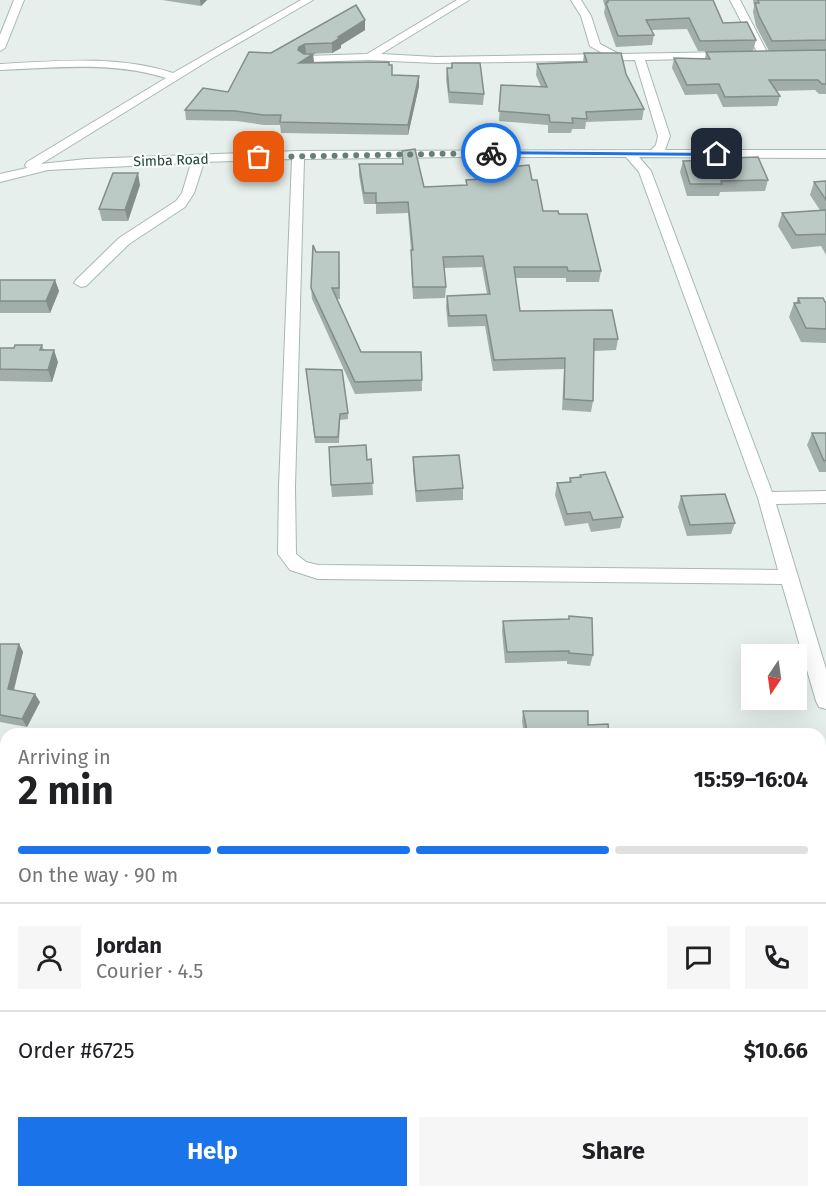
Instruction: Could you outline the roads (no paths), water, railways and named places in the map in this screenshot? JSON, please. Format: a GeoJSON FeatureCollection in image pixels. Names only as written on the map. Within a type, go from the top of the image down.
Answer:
{"type":"FeatureCollection","features":[{"type":"Feature","properties":{"kind":"street"},"geometry":{"type":"LineString","coordinates":[[0,48],[19,0]]}},
{"type":"Feature","properties":{"kind":"street"},"geometry":{"type":"LineString","coordinates":[[0,183],[308,0]]}},
{"type":"Feature","properties":{"kind":"street"},"geometry":{"type":"LineString","coordinates":[[369,57],[464,0]]}},
{"type":"Feature","properties":{"kind":"street"},"geometry":{"type":"LineString","coordinates":[[576,0],[586,16],[595,46],[623,57]]}},
{"type":"Feature","properties":{"kind":"street"},"geometry":{"type":"LineString","coordinates":[[306,59],[369,57],[436,60],[758,55],[735,0]]}},
{"type":"Feature","properties":{"kind":"street"},"geometry":{"type":"LineString","coordinates":[[639,57],[664,136],[662,146],[652,155]]}},
{"type":"Feature","properties":{"kind":"street"},"geometry":{"type":"LineString","coordinates":[[0,67],[108,64],[157,70],[175,77]]}},
{"type":"Feature","properties":{"kind":"street","name":"Simba Road"},"geometry":{"type":"LineString","coordinates":[[0,178],[48,166],[298,155],[826,154]]}},
{"type":"Feature","properties":{"kind":"street"},"geometry":{"type":"LineString","coordinates":[[298,155],[286,487],[287,554],[291,561],[308,571],[318,572],[789,577]]}},
{"type":"Feature","properties":{"kind":"street"},"geometry":{"type":"LineString","coordinates":[[631,155],[645,171],[766,498],[826,701]]}},
{"type":"Feature","properties":{"kind":"street"},"geometry":{"type":"LineString","coordinates":[[81,283],[123,241],[181,204],[188,194],[200,158]]}},
{"type":"Feature","properties":{"kind":"street"},"geometry":{"type":"LineString","coordinates":[[766,498],[826,497]]}}]}
